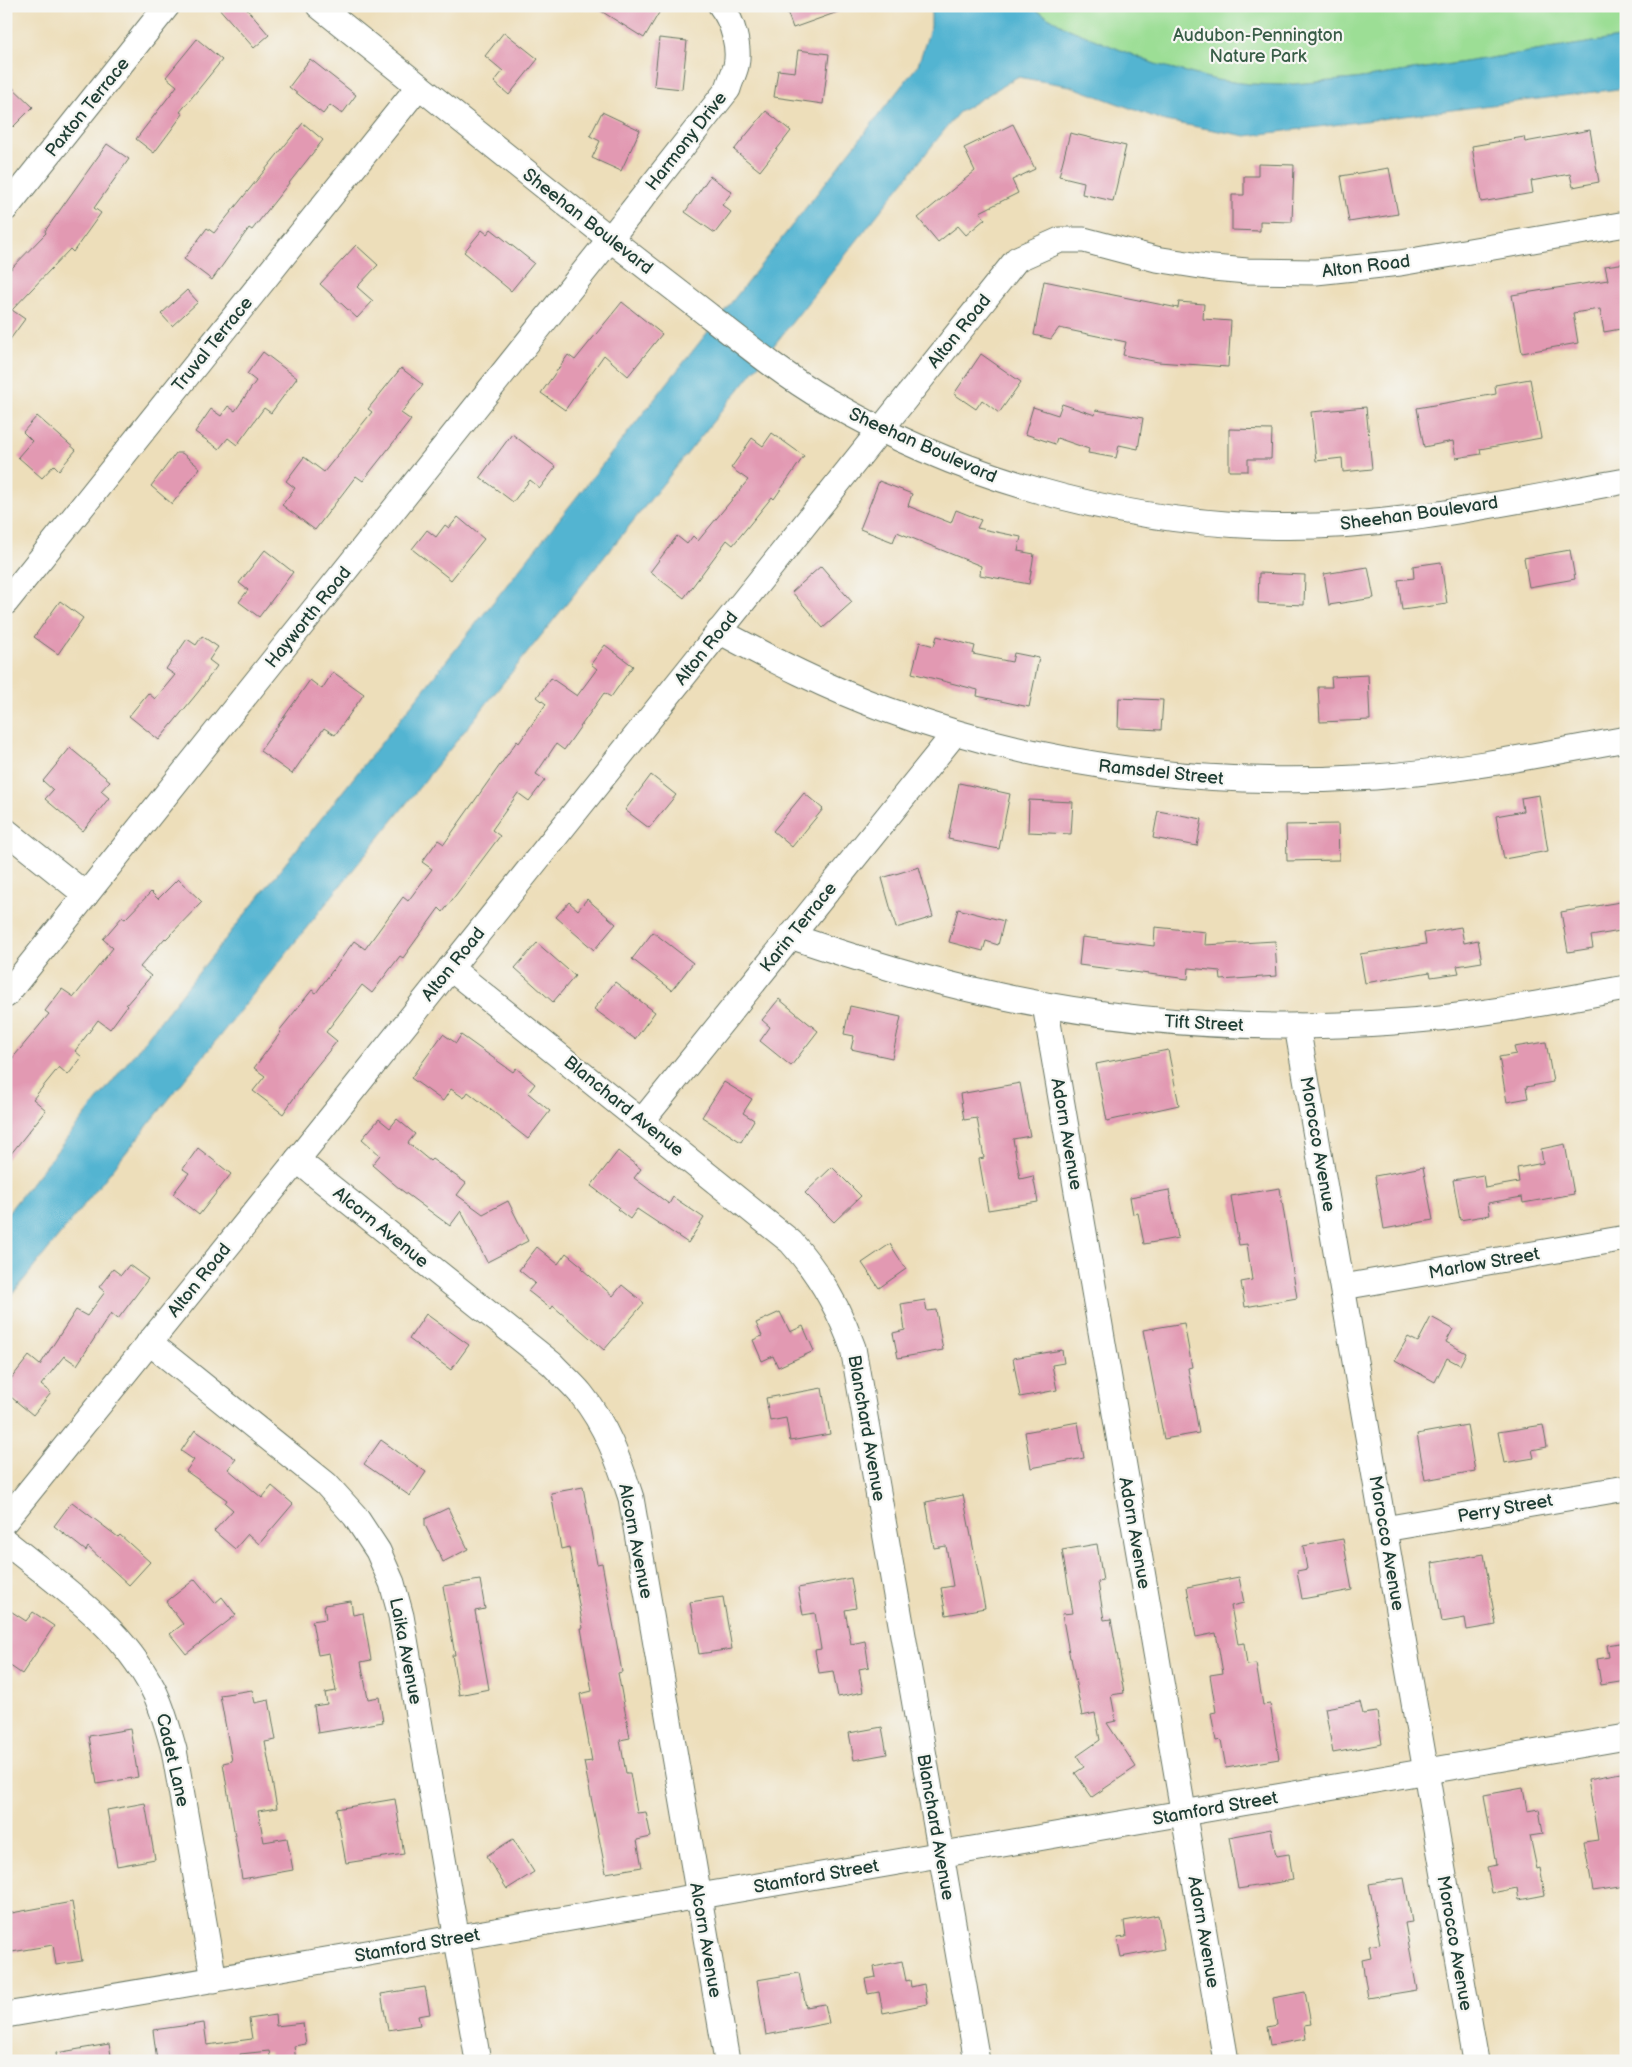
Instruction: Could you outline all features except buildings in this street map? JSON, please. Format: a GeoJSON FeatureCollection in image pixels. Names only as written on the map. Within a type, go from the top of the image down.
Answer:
{"type":"FeatureCollection","features":[{"type":"Feature","properties":{"kind":"street","name":"Paxton Terrace"},"geometry":{"type":"LineString","coordinates":[[6,208],[167,6]]}},
{"type":"Feature","properties":{"kind":"street","name":"Sheehan Boulevard"},"geometry":{"type":"LineString","coordinates":[[319,6],[610,239],[768,361],[824,399],[880,430],[952,462],[1022,486],[1074,501],[1137,514],[1208,523],[1263,526],[1308,526],[1389,521],[1626,481]]}},
{"type":"Feature","properties":{"kind":"street","name":"Harmony Drive"},"geometry":{"type":"LineString","coordinates":[[610,239],[728,88],[736,65],[736,44],[728,15],[721,6]]}},
{"type":"Feature","properties":{"kind":"street","name":"Truval Terrace"},"geometry":{"type":"LineString","coordinates":[[6,602],[419,86]]}},
{"type":"Feature","properties":{"kind":"street","name":"Alton Road"},"geometry":{"type":"LineString","coordinates":[[6,1520],[297,1160],[1017,259],[1060,240],[1084,240],[1156,259],[1213,268],[1247,271],[1316,272],[1400,263],[1626,224]]}},
{"type":"Feature","properties":{"kind":"street","name":"Hayworth Road"},"geometry":{"type":"LineString","coordinates":[[6,995],[610,239]]}},
{"type":"Feature","properties":{"kind":"street","name":"Ramsdel Street"},"geometry":{"type":"LineString","coordinates":[[719,632],[828,686],[884,709],[955,733],[1014,749],[1094,765],[1178,776],[1255,780],[1316,780],[1438,771],[1626,739]]}},
{"type":"Feature","properties":{"kind":"street","name":"Karin Terrace"},"geometry":{"type":"LineString","coordinates":[[642,1121],[955,733]]}},
{"type":"Feature","properties":{"kind":"street"},"geometry":{"type":"LineString","coordinates":[[6,831],[86,895]]}},
{"type":"Feature","properties":{"kind":"street","name":"Tift Street"},"geometry":{"type":"LineString","coordinates":[[790,936],[908,974],[979,992],[1044,1005],[1166,1021],[1240,1026],[1347,1025],[1445,1018],[1626,988]]}},
{"type":"Feature","properties":{"kind":"street","name":"Blanchard Avenue"},"geometry":{"type":"LineString","coordinates":[[450,968],[790,1242],[823,1282],[844,1324],[853,1348],[977,2061]]}},
{"type":"Feature","properties":{"kind":"street","name":"Adorn Avenue"},"geometry":{"type":"LineString","coordinates":[[1044,1005],[1226,2061]]}},
{"type":"Feature","properties":{"kind":"street","name":"Morocco Avenue"},"geometry":{"type":"LineString","coordinates":[[1298,1026],[1476,2061]]}},
{"type":"Feature","properties":{"kind":"street","name":"Alcorn Avenue"},"geometry":{"type":"LineString","coordinates":[[297,1160],[552,1364],[581,1395],[605,1430],[620,1461],[630,1498],[727,2061]]}},
{"type":"Feature","properties":{"kind":"street","name":"Marlow Street"},"geometry":{"type":"LineString","coordinates":[[1342,1287],[1626,1238]]}},
{"type":"Feature","properties":{"kind":"street","name":"Laika Avenue"},"geometry":{"type":"LineString","coordinates":[[149,1342],[326,1484],[355,1516],[378,1552],[392,1583],[401,1616],[478,2061]]}},
{"type":"Feature","properties":{"kind":"street","name":"Perry Street"},"geometry":{"type":"LineString","coordinates":[[1384,1529],[1626,1488]]}},
{"type":"Feature","properties":{"kind":"street","name":"Cadet Lane"},"geometry":{"type":"LineString","coordinates":[[6,1542],[105,1623],[131,1652],[153,1689],[165,1717],[174,1750],[214,1980]]}},
{"type":"Feature","properties":{"kind":"street","name":"Stamford Street"},"geometry":{"type":"LineString","coordinates":[[6,2015],[1626,1737]]}},
{"type":"Feature","properties":{"kind":"green space","name":"Audubon-Pennington Nature Park"},"geometry":{"type":"Polygon","coordinates":[[[1029,6],[1626,6],[1626,37],[1355,79],[1282,85],[1249,84],[1216,80],[1155,64],[1069,29],[1029,6]]]}},
{"type":"Feature","properties":{"kind":"water"},"geometry":{"type":"Polygon","coordinates":[[[931,6],[1029,6],[1069,29],[1155,64],[1216,80],[1249,84],[1282,85],[1355,79],[1626,37],[1626,88],[1246,136],[1165,121],[1070,86],[1017,77],[958,113],[744,383],[6,1302],[6,1215],[918,65],[931,26],[931,6]]]}}]}
